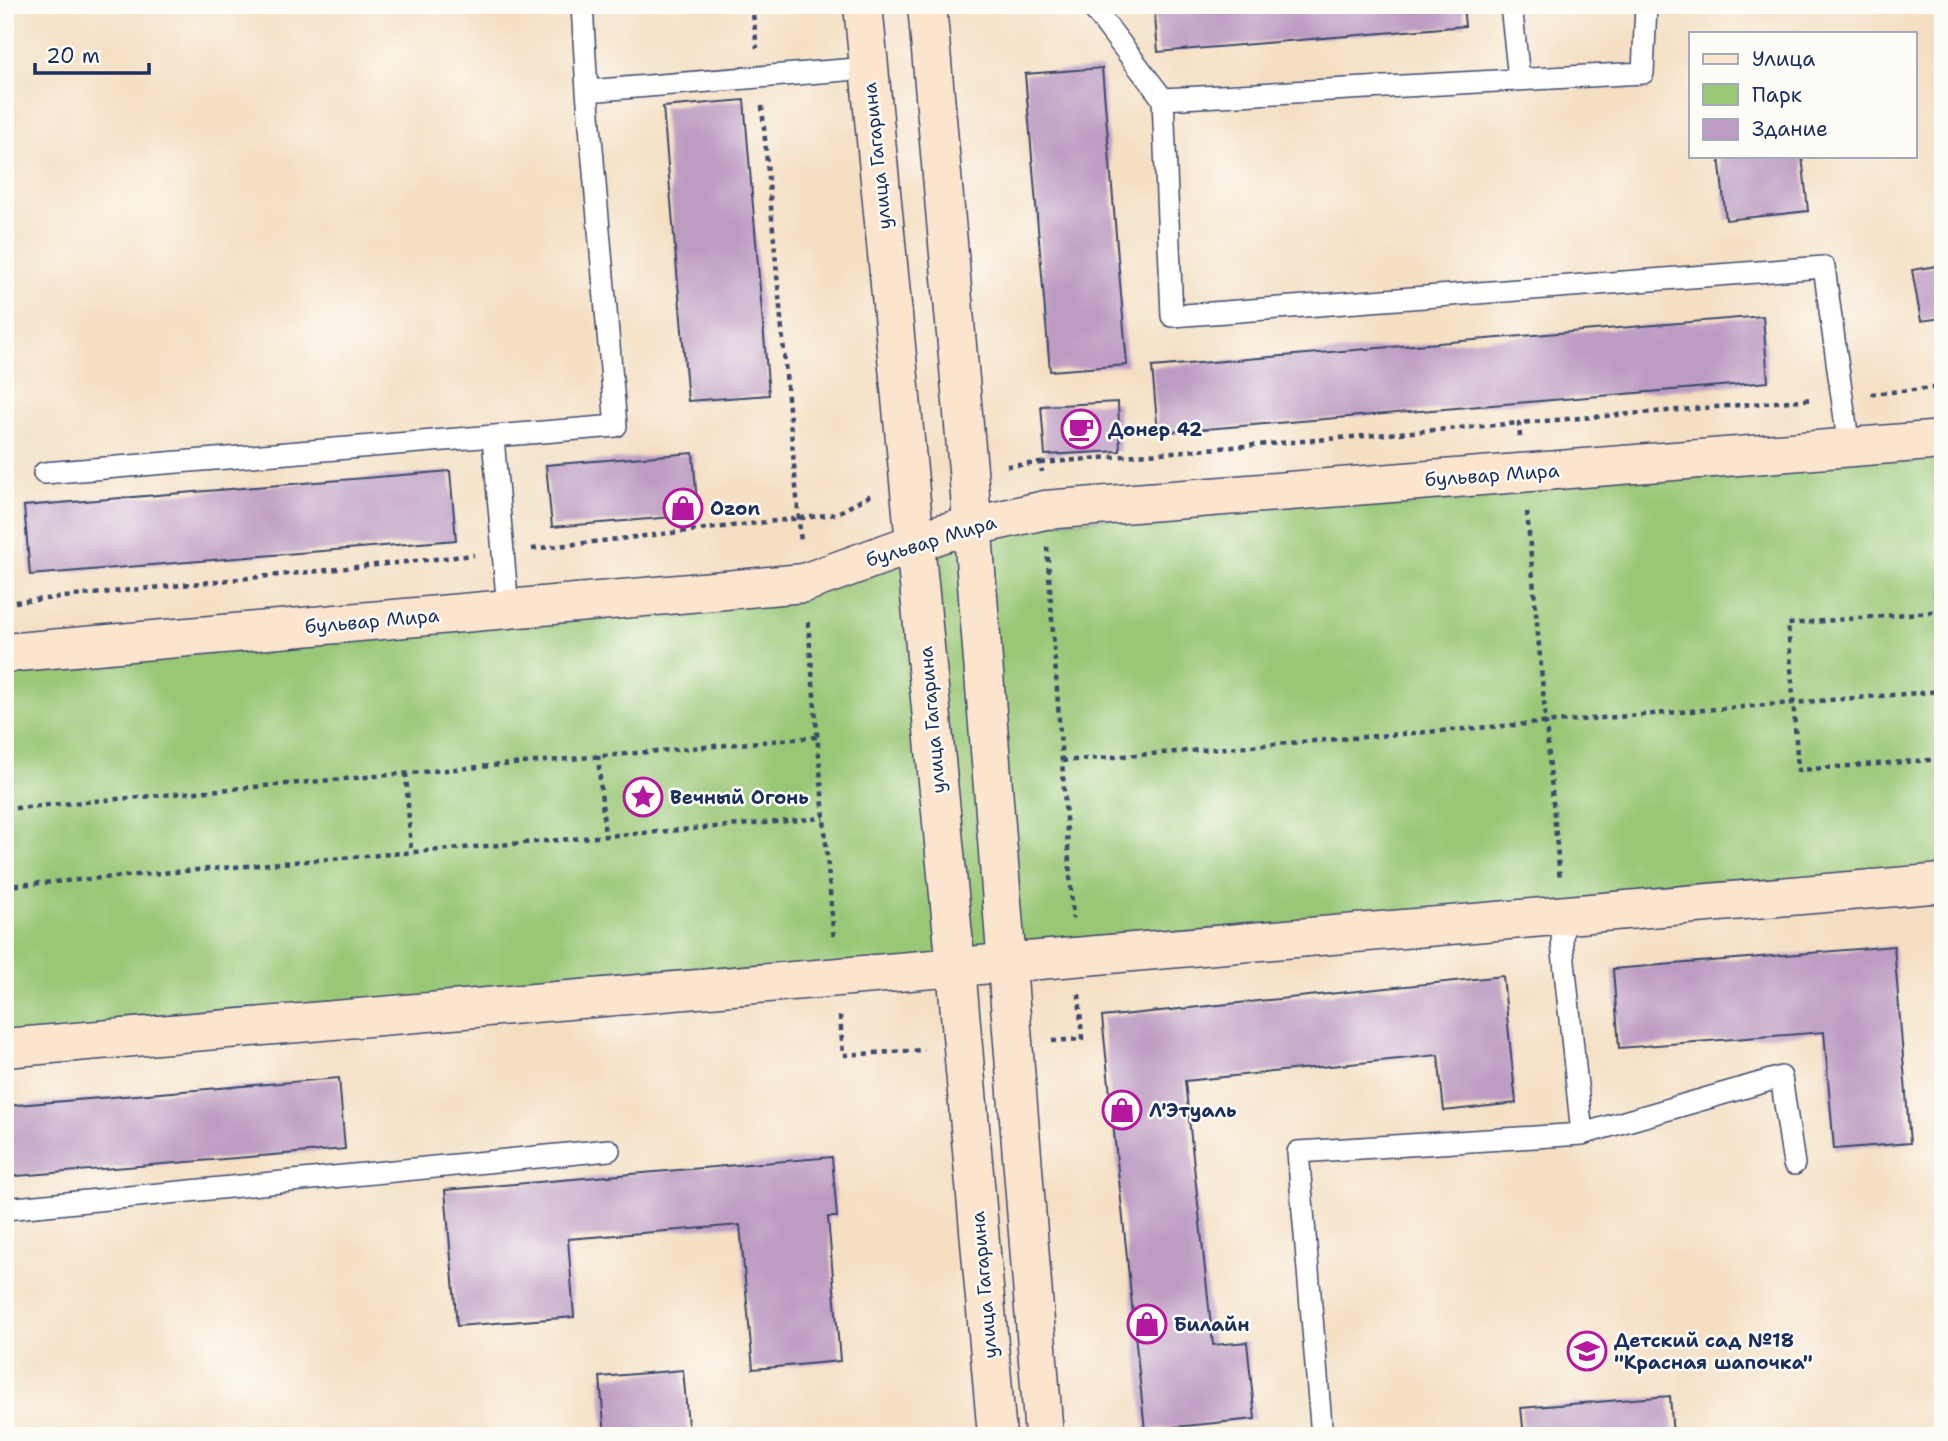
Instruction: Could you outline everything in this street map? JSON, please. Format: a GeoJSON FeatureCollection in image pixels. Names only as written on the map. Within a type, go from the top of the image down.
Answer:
{"type":"FeatureCollection","features":[{"type":"Feature","properties":{"kind":"street","name":"улица Гагарина"},"geometry":{"type":"LineString","coordinates":[[863,5],[956,967],[997,1436]]}},
{"type":"Feature","properties":{"kind":"street"},"geometry":{"type":"LineString","coordinates":[[927,5],[1008,962],[1044,1436]]}},
{"type":"Feature","properties":{"kind":"street","name":"бульвар Мира"},"geometry":{"type":"LineString","coordinates":[[5,653],[804,583],[972,524],[1045,510],[1943,440]]}},
{"type":"Feature","properties":{"kind":"street"},"geometry":{"type":"LineString","coordinates":[[5,1048],[1943,883]]}},
{"type":"Feature","properties":{"kind":"lane"},"geometry":{"type":"LineString","coordinates":[[44,473],[616,426],[582,5]]}},
{"type":"Feature","properties":{"kind":"lane"},"geometry":{"type":"LineString","coordinates":[[1091,5],[1163,99],[1172,316],[1824,267],[1849,448]]}},
{"type":"Feature","properties":{"kind":"lane"},"geometry":{"type":"LineString","coordinates":[[1511,5],[1519,79]]}},
{"type":"Feature","properties":{"kind":"lane"},"geometry":{"type":"LineString","coordinates":[[1163,99],[1643,73],[1646,5]]}},
{"type":"Feature","properties":{"kind":"lane"},"geometry":{"type":"LineString","coordinates":[[587,91],[869,68]]}},
{"type":"Feature","properties":{"kind":"lane"},"geometry":{"type":"LineString","coordinates":[[492,438],[508,609]]}},
{"type":"Feature","properties":{"kind":"lane"},"geometry":{"type":"LineString","coordinates":[[1563,915],[1562,942],[1583,1134]]}},
{"type":"Feature","properties":{"kind":"lane"},"geometry":{"type":"LineString","coordinates":[[1322,1436],[1298,1152],[1583,1134],[1781,1077],[1794,1164]]}},
{"type":"Feature","properties":{"kind":"lane"},"geometry":{"type":"LineString","coordinates":[[5,1209],[609,1150]]}},
{"type":"Feature","properties":{"kind":"path"},"geometry":{"type":"LineString","coordinates":[[5,886],[824,818],[752,5]]}},
{"type":"Feature","properties":{"kind":"path"},"geometry":{"type":"LineString","coordinates":[[1041,463],[1943,387]]}},
{"type":"Feature","properties":{"kind":"path"},"geometry":{"type":"LineString","coordinates":[[1519,423],[1563,915]]}},
{"type":"Feature","properties":{"kind":"path"},"geometry":{"type":"LineString","coordinates":[[5,603],[502,552],[836,514]]}},
{"type":"Feature","properties":{"kind":"path"},"geometry":{"type":"LineString","coordinates":[[1943,611],[1788,624],[1798,770],[1943,759]]}},
{"type":"Feature","properties":{"kind":"path"},"geometry":{"type":"LineString","coordinates":[[1062,761],[1943,691]]}},
{"type":"Feature","properties":{"kind":"path"},"geometry":{"type":"LineString","coordinates":[[5,809],[817,737]]}},
{"type":"Feature","properties":{"kind":"path"},"geometry":{"type":"LineString","coordinates":[[598,755],[605,836]]}},
{"type":"Feature","properties":{"kind":"path"},"geometry":{"type":"LineString","coordinates":[[406,773],[411,852]]}},
{"type":"Feature","properties":{"kind":"green space"},"geometry":{"type":"Polygon","coordinates":[[[1943,441],[1943,883],[5,1048],[5,653],[804,583],[943,533],[1943,441]]]}},
{"type":"Feature","properties":{"kind":"building"},"geometry":{"type":"Polygon","coordinates":[[[1154,5],[1463,5],[1465,26],[1158,52],[1154,5]]]}},
{"type":"Feature","properties":{"kind":"building"},"geometry":{"type":"Polygon","coordinates":[[[1102,68],[1127,365],[1050,371],[1025,74],[1102,68]]]}},
{"type":"Feature","properties":{"kind":"building"},"geometry":{"type":"Polygon","coordinates":[[[744,100],[769,395],[688,401],[663,107],[744,100]]]}},
{"type":"Feature","properties":{"kind":"building"},"geometry":{"type":"Polygon","coordinates":[[[1719,158],[1802,158],[1808,211],[1726,220],[1719,158]]]}},
{"type":"Feature","properties":{"kind":"building"},"geometry":{"type":"Polygon","coordinates":[[[1943,265],[1943,318],[1921,321],[1912,270],[1943,265]]]}},
{"type":"Feature","properties":{"kind":"building"},"geometry":{"type":"Polygon","coordinates":[[[1763,316],[1768,382],[1158,433],[1152,367],[1763,316]]]}},
{"type":"Feature","properties":{"kind":"building","name":"Донер 42"},"geometry":{"type":"Polygon","coordinates":[[[1118,402],[1120,451],[1045,455],[1041,406],[1118,402]]]}},
{"type":"Feature","properties":{"kind":"building"},"geometry":{"type":"Polygon","coordinates":[[[693,453],[698,515],[552,527],[546,465],[693,453]]]}},
{"type":"Feature","properties":{"kind":"building"},"geometry":{"type":"Polygon","coordinates":[[[450,471],[456,540],[30,575],[24,506],[450,471]]]}},
{"type":"Feature","properties":{"kind":"building"},"geometry":{"type":"Polygon","coordinates":[[[1894,946],[1910,1143],[1834,1149],[1824,1032],[1619,1048],[1613,969],[1894,946]]]}},
{"type":"Feature","properties":{"kind":"building"},"geometry":{"type":"Polygon","coordinates":[[[1503,976],[1516,1103],[1444,1111],[1438,1055],[1185,1081],[1213,1345],[1247,1342],[1255,1419],[1145,1430],[1102,1017],[1503,976]]]}},
{"type":"Feature","properties":{"kind":"building"},"geometry":{"type":"Polygon","coordinates":[[[339,1078],[345,1149],[5,1177],[5,1106],[339,1078]]]}},
{"type":"Feature","properties":{"kind":"building"},"geometry":{"type":"Polygon","coordinates":[[[832,1157],[837,1217],[828,1217],[840,1361],[753,1369],[740,1225],[568,1239],[574,1317],[457,1326],[445,1190],[832,1157]]]}},
{"type":"Feature","properties":{"kind":"building"},"geometry":{"type":"Polygon","coordinates":[[[683,1370],[689,1436],[605,1436],[600,1377],[683,1370]]]}},
{"type":"Feature","properties":{"kind":"building"},"geometry":{"type":"Polygon","coordinates":[[[1670,1396],[1673,1436],[1524,1436],[1521,1408],[1670,1396]]]}},
{"type":"Feature","properties":{"kind":"place","name":"Донер 42"},"geometry":{"type":"Point","coordinates":[1081,429]}},
{"type":"Feature","properties":{"kind":"place","name":"Ozon"},"geometry":{"type":"Point","coordinates":[683,508]}},
{"type":"Feature","properties":{"kind":"place","name":"Вечный Огонь"},"geometry":{"type":"Point","coordinates":[643,797]}},
{"type":"Feature","properties":{"kind":"place","name":"Л'Этуаль"},"geometry":{"type":"Point","coordinates":[1122,1110]}},
{"type":"Feature","properties":{"kind":"place","name":"Билайн"},"geometry":{"type":"Point","coordinates":[1147,1324]}},
{"type":"Feature","properties":{"kind":"place","name":"Детский сад №18 \"Красная шапочка\""},"geometry":{"type":"Point","coordinates":[1587,1351]}}]}
